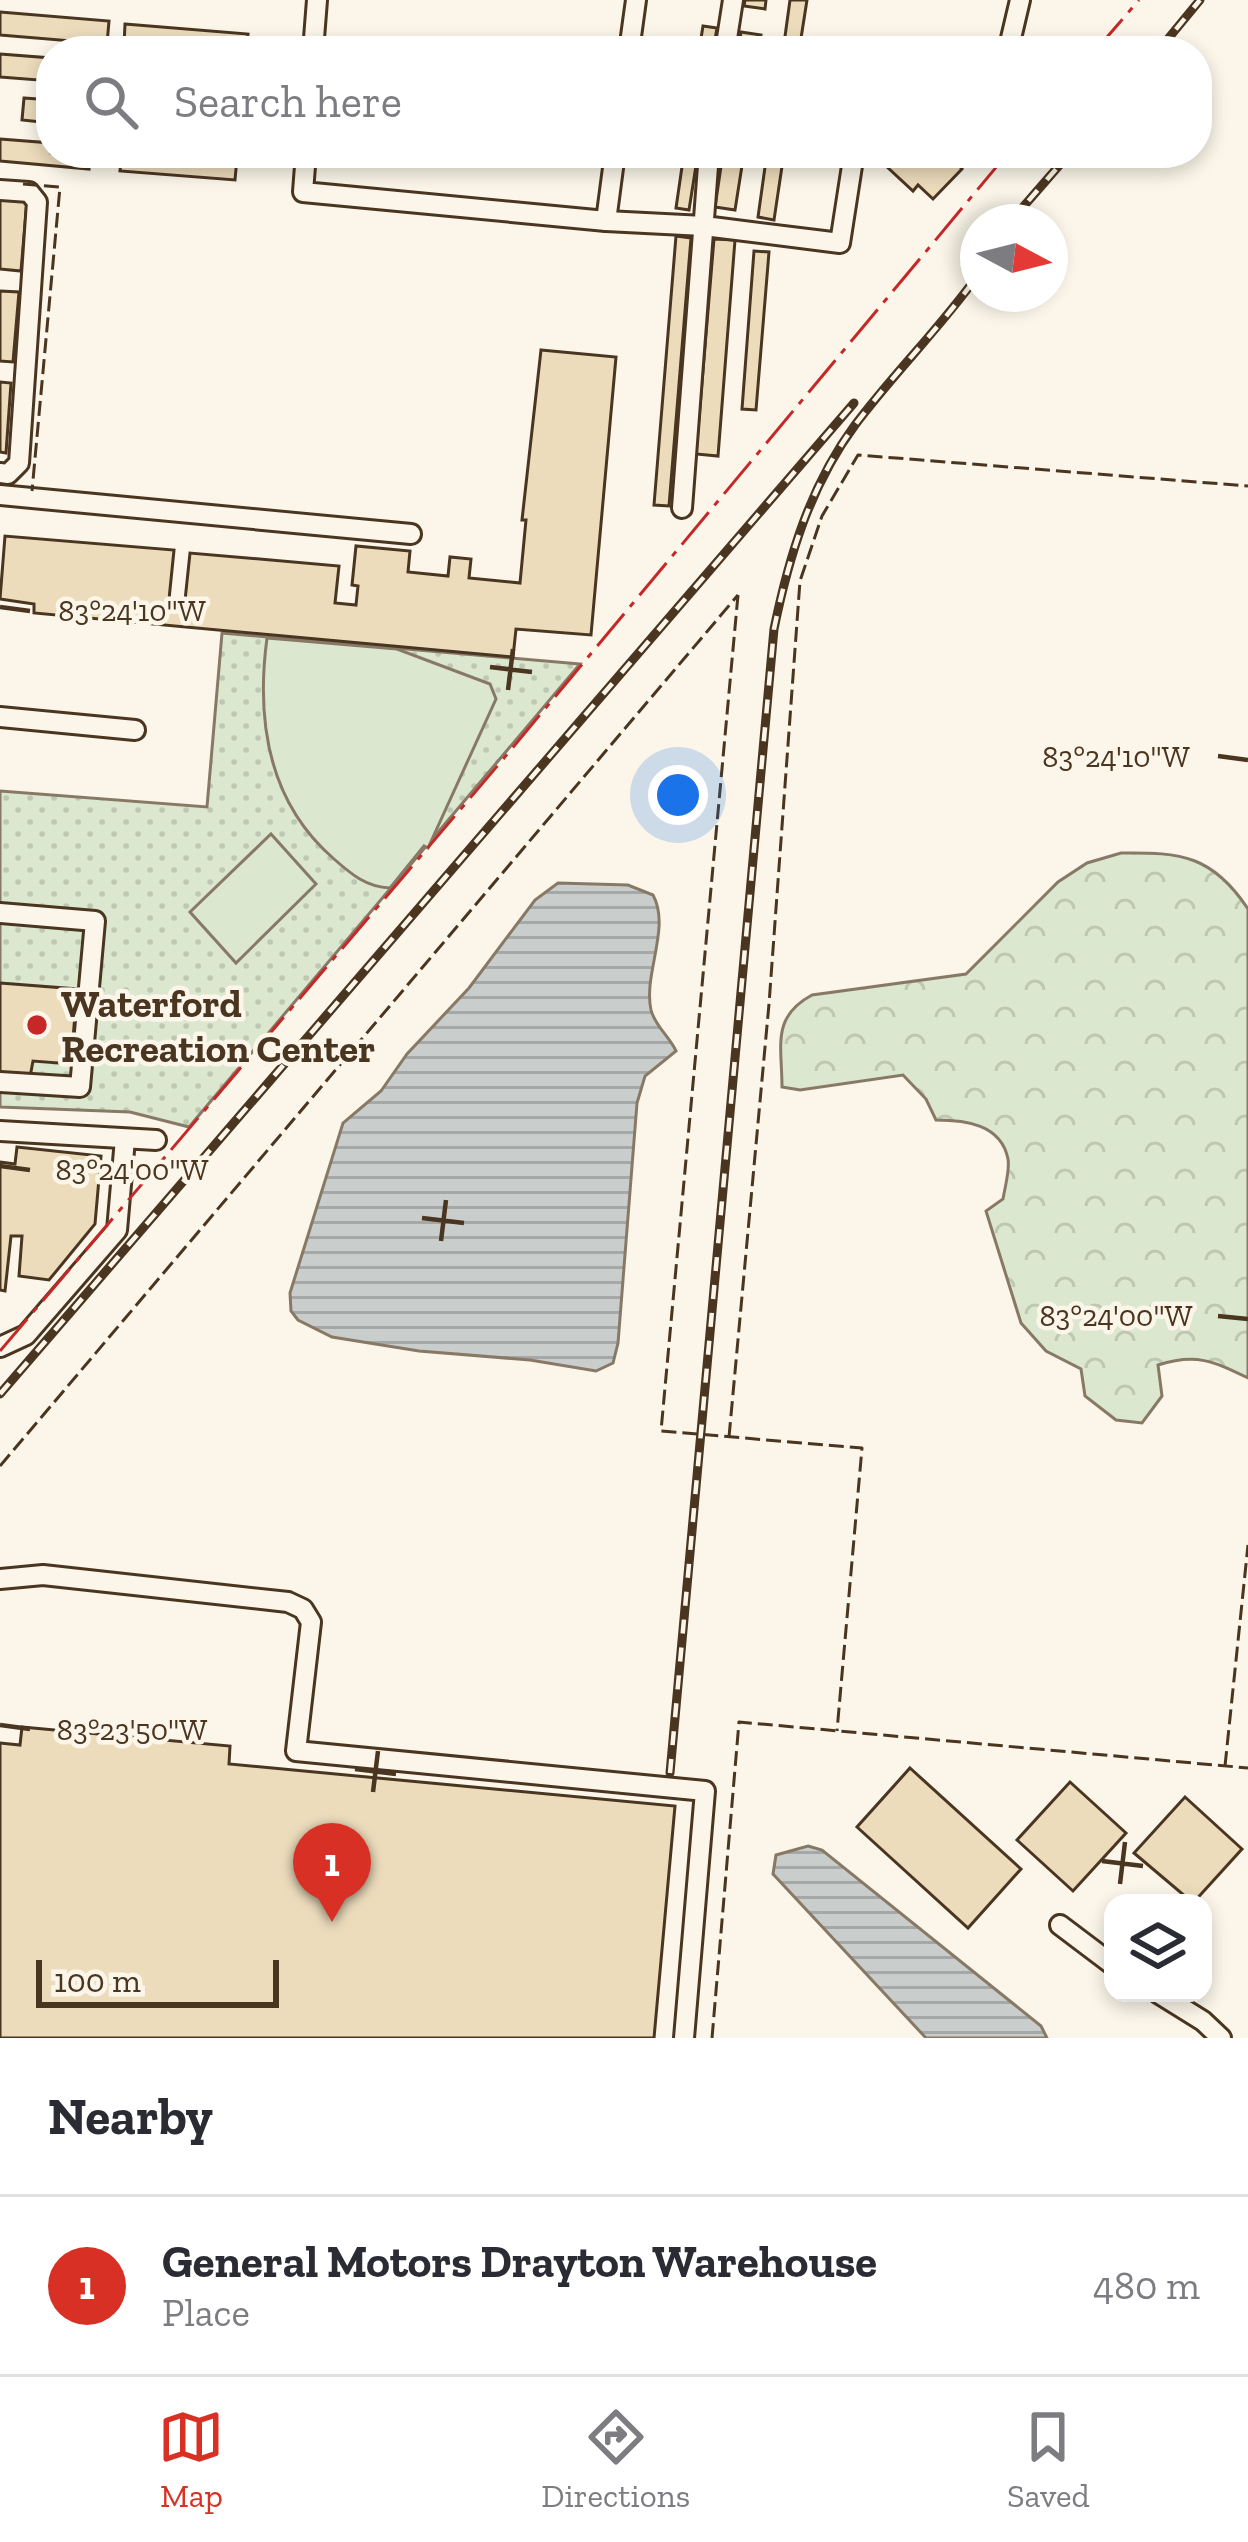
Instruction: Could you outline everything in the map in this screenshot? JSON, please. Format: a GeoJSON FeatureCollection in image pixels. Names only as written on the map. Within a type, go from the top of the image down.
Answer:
{"type":"FeatureCollection","features":[{"type":"Feature","properties":{"kind":"lane"},"geometry":{"type":"LineString","coordinates":[[315,36],[317,0]]}},
{"type":"Feature","properties":{"kind":"lane"},"geometry":{"type":"LineString","coordinates":[[631,36],[636,0]]}},
{"type":"Feature","properties":{"kind":"lane"},"geometry":{"type":"LineString","coordinates":[[727,36],[733,0]]}},
{"type":"Feature","properties":{"kind":"lane"},"geometry":{"type":"LineString","coordinates":[[1012,36],[1020,0]]}},
{"type":"Feature","properties":{"kind":"lane"},"geometry":{"type":"LineString","coordinates":[[305,168],[303,192],[704,226],[840,243],[852,168]]}},
{"type":"Feature","properties":{"kind":"lane"},"geometry":{"type":"LineString","coordinates":[[606,221],[613,168]]}},
{"type":"Feature","properties":{"kind":"lane"},"geometry":{"type":"LineString","coordinates":[[682,508],[708,168]]}},
{"type":"Feature","properties":{"kind":"lane"},"geometry":{"type":"LineString","coordinates":[[0,190],[29,192],[38,202],[19,463],[8,474],[0,473]]}},
{"type":"Feature","properties":{"kind":"lane"},"geometry":{"type":"LineString","coordinates":[[0,495],[411,534]]}},
{"type":"Feature","properties":{"kind":"lane"},"geometry":{"type":"LineString","coordinates":[[0,716],[135,730]]}},
{"type":"Feature","properties":{"kind":"lane"},"geometry":{"type":"LineString","coordinates":[[0,913],[95,920],[80,1087],[0,1082]]}},
{"type":"Feature","properties":{"kind":"lane"},"geometry":{"type":"LineString","coordinates":[[0,1131],[156,1140]]}},
{"type":"Feature","properties":{"kind":"lane"},"geometry":{"type":"LineString","coordinates":[[0,1347],[26,1335],[117,1230],[125,1139]]}},
{"type":"Feature","properties":{"kind":"lane"},"geometry":{"type":"LineString","coordinates":[[0,1579],[43,1576],[105,1581],[288,1602],[303,1609],[311,1622],[296,1751],[705,1791],[684,2038]]}},
{"type":"Feature","properties":{"kind":"lane"},"geometry":{"type":"LineString","coordinates":[[1060,1925],[1104,1958]]}},
{"type":"Feature","properties":{"kind":"lane"},"geometry":{"type":"LineString","coordinates":[[1172,2002],[1221,2038]]}},
{"type":"Feature","properties":{"kind":"green space","name":"Waterford Recreation Center"},"geometry":{"type":"Polygon","coordinates":[[[222,633],[580,664],[189,1127],[130,1112],[0,1107],[0,791],[207,807],[222,633]]]}},
{"type":"Feature","properties":{"kind":"green space"},"geometry":{"type":"Polygon","coordinates":[[[267,638],[397,649],[490,684],[496,699],[428,848],[424,846],[390,888],[366,882],[334,859],[312,837],[281,786],[266,729],[267,638]]]}},
{"type":"Feature","properties":{"kind":"green space"},"geometry":{"type":"Polygon","coordinates":[[[271,834],[316,884],[236,963],[190,912],[271,834]]]}},
{"type":"Feature","properties":{"kind":"green space"},"geometry":{"type":"Polygon","coordinates":[[[1121,853],[1194,861],[1222,878],[1248,909],[1248,1378],[1204,1361],[1158,1365],[1162,1396],[1142,1423],[1116,1420],[1085,1396],[1081,1369],[1046,1351],[1021,1323],[986,1211],[1003,1199],[1007,1179],[1008,1159],[998,1138],[970,1123],[936,1120],[926,1099],[903,1075],[800,1090],[782,1087],[784,1023],[812,995],[966,974],[1058,882],[1087,863],[1121,853]]]}},
{"type":"Feature","properties":{"kind":"shaded area"},"geometry":{"type":"Polygon","coordinates":[[[558,883],[628,885],[653,895],[659,922],[650,981],[651,1010],[676,1051],[645,1076],[637,1103],[613,1363],[596,1371],[419,1351],[332,1337],[298,1320],[291,1311],[290,1293],[343,1123],[381,1091],[407,1054],[469,988],[535,900],[558,883]]]}},
{"type":"Feature","properties":{"kind":"shaded area"},"geometry":{"type":"Polygon","coordinates":[[[808,1846],[822,1850],[1041,2026],[1047,2038],[926,2038],[773,1874],[776,1855],[808,1846]]]}},
{"type":"Feature","properties":{"kind":"building"},"geometry":{"type":"Polygon","coordinates":[[[745,0],[766,0],[765,9],[744,6],[745,0]]]}},
{"type":"Feature","properties":{"kind":"building"},"geometry":{"type":"Polygon","coordinates":[[[790,0],[807,0],[801,36],[785,36],[790,0]]]}},
{"type":"Feature","properties":{"kind":"building"},"geometry":{"type":"Polygon","coordinates":[[[0,12],[109,21],[108,36],[0,35],[0,12]]]}},
{"type":"Feature","properties":{"kind":"building"},"geometry":{"type":"Polygon","coordinates":[[[125,24],[248,34],[248,36],[124,36],[125,24]]]}},
{"type":"Feature","properties":{"kind":"building"},"geometry":{"type":"Polygon","coordinates":[[[703,26],[717,28],[716,36],[701,36],[703,26]]]}},
{"type":"Feature","properties":{"kind":"building"},"geometry":{"type":"Polygon","coordinates":[[[0,54],[36,57],[36,80],[0,77],[0,54]]]}},
{"type":"Feature","properties":{"kind":"building"},"geometry":{"type":"Polygon","coordinates":[[[24,98],[36,99],[36,121],[22,120],[24,98]]]}},
{"type":"Feature","properties":{"kind":"building"},"geometry":{"type":"Polygon","coordinates":[[[0,139],[36,142],[36,164],[0,161],[0,139]]]}},
{"type":"Feature","properties":{"kind":"building"},"geometry":{"type":"Polygon","coordinates":[[[120,168],[236,168],[235,180],[120,168]]]}},
{"type":"Feature","properties":{"kind":"building"},"geometry":{"type":"Polygon","coordinates":[[[682,168],[696,168],[689,210],[676,208],[682,168]]]}},
{"type":"Feature","properties":{"kind":"building"},"geometry":{"type":"Polygon","coordinates":[[[721,168],[742,168],[735,210],[715,207],[721,168]]]}},
{"type":"Feature","properties":{"kind":"building"},"geometry":{"type":"Polygon","coordinates":[[[765,168],[782,168],[774,220],[758,217],[765,168]]]}},
{"type":"Feature","properties":{"kind":"building"},"geometry":{"type":"Polygon","coordinates":[[[888,168],[962,169],[933,199],[918,185],[913,191],[888,168]]]}},
{"type":"Feature","properties":{"kind":"building"},"geometry":{"type":"Polygon","coordinates":[[[0,199],[27,201],[21,271],[0,269],[0,199]]]}},
{"type":"Feature","properties":{"kind":"building"},"geometry":{"type":"Polygon","coordinates":[[[676,236],[691,238],[669,506],[654,505],[676,236]]]}},
{"type":"Feature","properties":{"kind":"building"},"geometry":{"type":"Polygon","coordinates":[[[714,239],[735,240],[718,456],[696,454],[714,239]]]}},
{"type":"Feature","properties":{"kind":"building"},"geometry":{"type":"Polygon","coordinates":[[[754,251],[769,252],[756,410],[742,409],[754,251]]]}},
{"type":"Feature","properties":{"kind":"building"},"geometry":{"type":"Polygon","coordinates":[[[0,291],[19,292],[13,362],[0,361],[0,291]]]}},
{"type":"Feature","properties":{"kind":"building"},"geometry":{"type":"Polygon","coordinates":[[[541,350],[616,357],[591,635],[516,629],[513,657],[34,613],[34,604],[0,599],[5,536],[174,550],[168,609],[184,610],[190,553],[339,566],[335,603],[356,605],[358,586],[352,585],[356,546],[410,551],[408,572],[448,576],[450,557],[471,559],[469,578],[520,583],[526,520],[522,520],[541,350]]]}},
{"type":"Feature","properties":{"kind":"building"},"geometry":{"type":"Polygon","coordinates":[[[0,382],[11,383],[6,453],[0,452],[0,382]]]}},
{"type":"Feature","properties":{"kind":"building","name":"Waterford Recreation Center"},"geometry":{"type":"Polygon","coordinates":[[[0,983],[77,989],[71,1064],[33,1061],[30,1077],[0,1075],[0,983]]]}},
{"type":"Feature","properties":{"kind":"building"},"geometry":{"type":"Polygon","coordinates":[[[17,1147],[101,1156],[95,1224],[49,1280],[19,1276],[22,1236],[11,1236],[5,1291],[0,1290],[0,1162],[15,1164],[17,1147]]]}},
{"type":"Feature","properties":{"kind":"building"},"geometry":{"type":"Polygon","coordinates":[[[22,1727],[230,1746],[229,1764],[675,1806],[654,2038],[0,2038],[0,1743],[20,1745],[22,1727]]]}},
{"type":"Feature","properties":{"kind":"building"},"geometry":{"type":"Polygon","coordinates":[[[910,1768],[1021,1869],[968,1928],[857,1827],[910,1768]]]}},
{"type":"Feature","properties":{"kind":"building"},"geometry":{"type":"Polygon","coordinates":[[[1070,1782],[1126,1833],[1073,1891],[1017,1840],[1070,1782]]]}},
{"type":"Feature","properties":{"kind":"building"},"geometry":{"type":"Polygon","coordinates":[[[1185,1797],[1242,1849],[1201,1894],[1182,1894],[1134,1853],[1185,1797]]]}},
{"type":"Feature","properties":{"kind":"railway"},"geometry":{"type":"LineString","coordinates":[[1170,36],[1200,0]]}},
{"type":"Feature","properties":{"kind":"railway"},"geometry":{"type":"LineString","coordinates":[[1026,204],[1057,168]]}},
{"type":"Feature","properties":{"kind":"railway"},"geometry":{"type":"LineString","coordinates":[[670,1773],[774,629],[803,522],[825,472],[870,406],[960,298]]}},
{"type":"Feature","properties":{"kind":"railway"},"geometry":{"type":"LineString","coordinates":[[0,1394],[854,403]]}},
{"type":"Feature","properties":{"kind":"fence"},"geometry":{"type":"LineString","coordinates":[[23,184],[60,187],[32,491]]}},
{"type":"Feature","properties":{"kind":"fence"},"geometry":{"type":"LineString","coordinates":[[729,1437],[769,1004],[800,581],[822,516],[858,455],[1248,486]]}},
{"type":"Feature","properties":{"kind":"fence"},"geometry":{"type":"LineString","coordinates":[[738,595],[661,1431],[862,1448],[837,1731]]}},
{"type":"Feature","properties":{"kind":"fence"},"geometry":{"type":"LineString","coordinates":[[0,1466],[738,595]]}},
{"type":"Feature","properties":{"kind":"fence"},"geometry":{"type":"LineString","coordinates":[[1225,1766],[1248,1545]]}},
{"type":"Feature","properties":{"kind":"fence"},"geometry":{"type":"LineString","coordinates":[[712,2038],[739,1722],[1248,1768]]}},
{"type":"Feature","properties":{"kind":"power"},"geometry":{"type":"LineString","coordinates":[[1108,36],[1139,0]]}},
{"type":"Feature","properties":{"kind":"power"},"geometry":{"type":"LineString","coordinates":[[0,1351],[499,764],[996,168]]}},
{"type":"Feature","properties":{"kind":"place","name":"Waterford Recreation Center"},"geometry":{"type":"Point","coordinates":[37,1025]}},
{"type":"Feature","properties":{"kind":"place","name":"General Motors Drayton Warehouse"},"geometry":{"type":"Point","coordinates":[332,1922]}}]}
